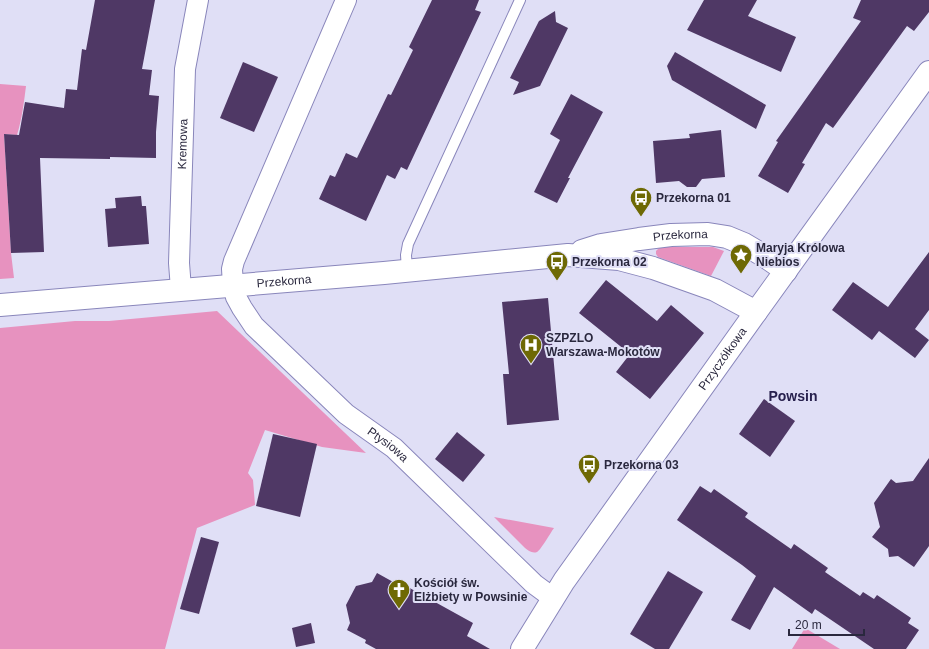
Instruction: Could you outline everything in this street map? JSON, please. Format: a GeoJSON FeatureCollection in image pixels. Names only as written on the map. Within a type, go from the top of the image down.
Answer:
{"type":"FeatureCollection","features":[{"type":"Feature","properties":{"kind":"street","name":"Kremowa"},"geometry":{"type":"LineString","coordinates":[[181,289],[179,263],[184,69],[198,0]]}},
{"type":"Feature","properties":{"kind":"street","name":"Ptysiowa"},"geometry":{"type":"LineString","coordinates":[[346,0],[234,261],[232,270],[233,285],[236,297],[254,326],[346,414],[394,448],[534,584],[553,598]]}},
{"type":"Feature","properties":{"kind":"street","name":"Przyczółkowa"},"geometry":{"type":"LineString","coordinates":[[522,649],[553,598],[929,72]]}},
{"type":"Feature","properties":{"kind":"street","name":"Przekorna"},"geometry":{"type":"LineString","coordinates":[[568,255],[601,245],[671,235],[708,234],[727,236],[744,244],[786,271]]}},
{"type":"Feature","properties":{"kind":"street","name":"Przekorna"},"geometry":{"type":"LineString","coordinates":[[0,305],[568,255],[619,259],[653,268],[715,290],[756,312]]}},
{"type":"Feature","properties":{"kind":"lane"},"geometry":{"type":"LineString","coordinates":[[407,270],[406,255],[408,244],[520,0]]}},
{"type":"Feature","properties":{"kind":"shaded area"},"geometry":{"type":"Polygon","coordinates":[[[0,84],[26,86],[22,117],[17,135],[4,134],[11,253],[14,278],[0,279],[0,84]]]}},
{"type":"Feature","properties":{"kind":"shaded area"},"geometry":{"type":"Polygon","coordinates":[[[662,247],[713,247],[724,251],[711,276],[658,257],[656,251],[662,247]]]}},
{"type":"Feature","properties":{"kind":"shaded area"},"geometry":{"type":"Polygon","coordinates":[[[217,311],[366,453],[322,447],[265,430],[248,473],[253,480],[255,505],[197,528],[165,649],[0,649],[0,328],[75,321],[109,321],[217,311]]]}},
{"type":"Feature","properties":{"kind":"shaded area"},"geometry":{"type":"Polygon","coordinates":[[[494,517],[554,528],[539,551],[530,552],[494,517]]]}},
{"type":"Feature","properties":{"kind":"shaded area"},"geometry":{"type":"Polygon","coordinates":[[[805,628],[840,649],[792,649],[805,628]]]}},
{"type":"Feature","properties":{"kind":"building"},"geometry":{"type":"Polygon","coordinates":[[[95,0],[155,0],[142,69],[152,70],[149,95],[159,96],[156,132],[156,158],[40,158],[44,252],[11,253],[4,134],[19,135],[25,102],[64,108],[66,89],[77,90],[82,49],[86,50],[95,0]]]}},
{"type":"Feature","properties":{"kind":"building"},"geometry":{"type":"Polygon","coordinates":[[[432,0],[479,0],[475,10],[481,12],[407,170],[401,167],[395,179],[387,175],[366,221],[319,199],[330,175],[335,177],[346,153],[357,158],[388,94],[391,95],[413,50],[409,47],[432,0]]]}},
{"type":"Feature","properties":{"kind":"building"},"geometry":{"type":"Polygon","coordinates":[[[704,0],[757,0],[748,16],[796,37],[781,72],[687,30],[704,0]]]}},
{"type":"Feature","properties":{"kind":"building"},"geometry":{"type":"Polygon","coordinates":[[[861,0],[929,0],[929,12],[914,31],[907,26],[833,128],[826,123],[802,163],[805,164],[788,193],[758,176],[778,142],[776,141],[861,21],[853,18],[861,0]]]}},
{"type":"Feature","properties":{"kind":"building"},"geometry":{"type":"Polygon","coordinates":[[[555,11],[556,22],[568,28],[540,86],[513,95],[519,82],[510,78],[539,21],[555,11]]]}},
{"type":"Feature","properties":{"kind":"building"},"geometry":{"type":"Polygon","coordinates":[[[675,52],[766,105],[756,129],[672,80],[667,66],[675,52]]]}},
{"type":"Feature","properties":{"kind":"building"},"geometry":{"type":"Polygon","coordinates":[[[243,62],[278,77],[254,132],[220,118],[243,62]]]}},
{"type":"Feature","properties":{"kind":"building"},"geometry":{"type":"Polygon","coordinates":[[[571,94],[603,112],[568,178],[570,178],[557,203],[534,192],[560,140],[550,134],[571,94]]]}},
{"type":"Feature","properties":{"kind":"building"},"geometry":{"type":"Polygon","coordinates":[[[721,130],[725,177],[702,179],[696,187],[687,187],[679,181],[656,183],[653,141],[690,138],[689,134],[721,130]]]}},
{"type":"Feature","properties":{"kind":"building"},"geometry":{"type":"Polygon","coordinates":[[[141,196],[142,206],[146,206],[149,244],[108,247],[105,209],[116,208],[115,198],[141,196]]]}},
{"type":"Feature","properties":{"kind":"building"},"geometry":{"type":"Polygon","coordinates":[[[929,252],[929,310],[915,329],[929,340],[915,358],[879,331],[872,340],[832,310],[853,282],[888,307],[929,252]]]}},
{"type":"Feature","properties":{"kind":"building"},"geometry":{"type":"Polygon","coordinates":[[[606,280],[657,321],[671,305],[704,333],[650,399],[616,372],[630,354],[579,313],[606,280]]]}},
{"type":"Feature","properties":{"kind":"building","name":"SZPZLO Warszawa-Mokotów"},"geometry":{"type":"Polygon","coordinates":[[[548,298],[559,420],[507,425],[503,374],[509,374],[502,302],[548,298]]]}},
{"type":"Feature","properties":{"kind":"building"},"geometry":{"type":"Polygon","coordinates":[[[764,399],[795,421],[770,457],[739,434],[764,399]]]}},
{"type":"Feature","properties":{"kind":"building"},"geometry":{"type":"Polygon","coordinates":[[[457,432],[485,455],[463,482],[435,459],[457,432]]]}},
{"type":"Feature","properties":{"kind":"building"},"geometry":{"type":"Polygon","coordinates":[[[273,434],[317,444],[300,517],[256,506],[273,434]]]}},
{"type":"Feature","properties":{"kind":"building"},"geometry":{"type":"Polygon","coordinates":[[[929,458],[929,546],[914,567],[898,556],[889,557],[888,549],[872,537],[880,527],[874,503],[891,479],[896,483],[913,481],[929,458]]]}},
{"type":"Feature","properties":{"kind":"building"},"geometry":{"type":"Polygon","coordinates":[[[700,486],[711,493],[714,489],[748,513],[745,517],[791,549],[794,544],[828,568],[825,572],[860,596],[863,592],[874,599],[877,595],[911,618],[908,623],[919,630],[906,649],[874,649],[815,609],[812,614],[774,587],[750,630],[731,620],[756,576],[677,520],[700,486]]]}},
{"type":"Feature","properties":{"kind":"building"},"geometry":{"type":"Polygon","coordinates":[[[201,537],[219,542],[199,614],[180,609],[201,537]]]}},
{"type":"Feature","properties":{"kind":"building"},"geometry":{"type":"Polygon","coordinates":[[[668,571],[703,592],[669,649],[655,649],[630,634],[668,571]]]}},
{"type":"Feature","properties":{"kind":"building","name":"Kościół św. Elżbiety w Powsinie"},"geometry":{"type":"Polygon","coordinates":[[[377,573],[395,583],[397,581],[473,623],[467,636],[490,649],[376,649],[365,643],[366,640],[347,630],[350,623],[346,605],[356,586],[372,582],[377,573]]]}},
{"type":"Feature","properties":{"kind":"building"},"geometry":{"type":"Polygon","coordinates":[[[311,623],[315,643],[296,647],[292,628],[311,623]]]}},
{"type":"Feature","properties":{"kind":"place","name":"Przekorna 01"},"geometry":{"type":"Point","coordinates":[641,218]}},
{"type":"Feature","properties":{"kind":"place","name":"Maryja Królowa Niebios"},"geometry":{"type":"Point","coordinates":[741,274]}},
{"type":"Feature","properties":{"kind":"place","name":"Przekorna 02"},"geometry":{"type":"Point","coordinates":[557,282]}},
{"type":"Feature","properties":{"kind":"place","name":"SZPZLO Warszawa-Mokotów"},"geometry":{"type":"Point","coordinates":[531,364]}},
{"type":"Feature","properties":{"kind":"place","name":"Przekorna 03"},"geometry":{"type":"Point","coordinates":[589,484]}},
{"type":"Feature","properties":{"kind":"place","name":"Kościół św. Elżbiety w Powsinie"},"geometry":{"type":"Point","coordinates":[399,610]}},
{"type":"Feature","properties":{"kind":"district","name":"Powsin"},"geometry":{"type":"Point","coordinates":[793,396]}}]}
